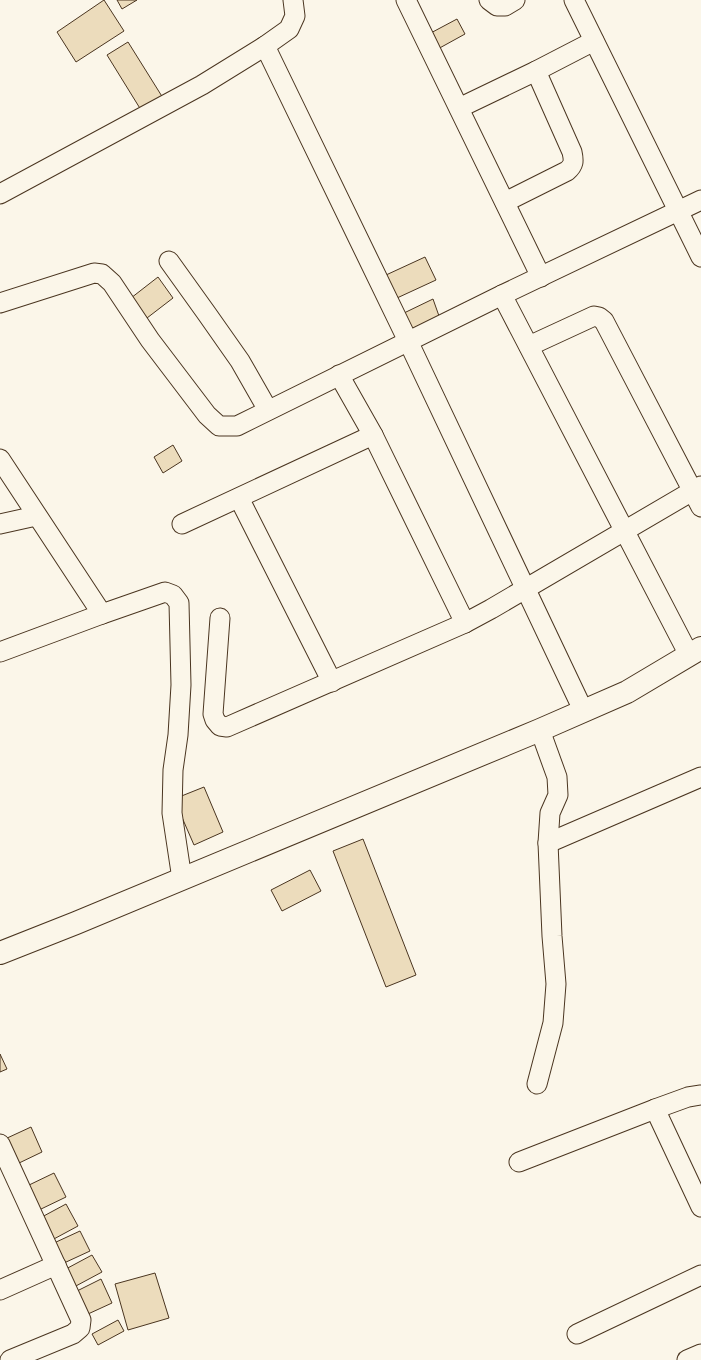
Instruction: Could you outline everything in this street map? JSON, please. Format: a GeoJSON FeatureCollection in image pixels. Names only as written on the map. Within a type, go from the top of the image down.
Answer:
{"type":"FeatureCollection","features":[{"type":"Feature","properties":{"kind":"street"},"geometry":{"type":"LineString","coordinates":[[0,194],[202,85],[265,46],[289,29],[295,16],[293,0]]}},
{"type":"Feature","properties":{"kind":"street"},"geometry":{"type":"LineString","coordinates":[[406,0],[541,277]]}},
{"type":"Feature","properties":{"kind":"street"},"geometry":{"type":"LineString","coordinates":[[489,0],[497,6],[504,6],[515,0]]}},
{"type":"Feature","properties":{"kind":"street"},"geometry":{"type":"LineString","coordinates":[[574,0],[701,257]]}},
{"type":"Feature","properties":{"kind":"street"},"geometry":{"type":"LineString","coordinates":[[458,108],[536,71],[594,40]]}},
{"type":"Feature","properties":{"kind":"street"},"geometry":{"type":"LineString","coordinates":[[265,46],[408,341],[583,710]]}},
{"type":"Feature","properties":{"kind":"street"},"geometry":{"type":"LineString","coordinates":[[504,202],[567,171],[572,167],[574,160],[572,152],[536,71]]}},
{"type":"Feature","properties":{"kind":"street"},"geometry":{"type":"LineString","coordinates":[[0,303],[94,273],[102,274],[112,283],[150,340],[207,415],[219,426],[237,426],[502,295],[701,200]]}},
{"type":"Feature","properties":{"kind":"street"},"geometry":{"type":"LineString","coordinates":[[169,261],[240,361],[268,410]]}},
{"type":"Feature","properties":{"kind":"street"},"geometry":{"type":"LineString","coordinates":[[0,953],[76,923],[540,730],[627,692],[695,652],[624,530],[502,295]]}},
{"type":"Feature","properties":{"kind":"street"},"geometry":{"type":"LineString","coordinates":[[529,346],[594,316],[599,317],[604,321],[696,488],[701,507]]}},
{"type":"Feature","properties":{"kind":"street"},"geometry":{"type":"LineString","coordinates":[[339,375],[374,435],[465,623]]}},
{"type":"Feature","properties":{"kind":"street"},"geometry":{"type":"LineString","coordinates":[[182,524],[374,435]]}},
{"type":"Feature","properties":{"kind":"street"},"geometry":{"type":"LineString","coordinates":[[0,460],[102,614]]}},
{"type":"Feature","properties":{"kind":"street"},"geometry":{"type":"LineString","coordinates":[[220,618],[213,714],[215,720],[220,726],[227,727],[332,682],[491,610],[696,488]]}},
{"type":"Feature","properties":{"kind":"street"},"geometry":{"type":"LineString","coordinates":[[239,498],[332,682]]}},
{"type":"Feature","properties":{"kind":"street"},"geometry":{"type":"LineString","coordinates":[[0,524],[36,516]]}},
{"type":"Feature","properties":{"kind":"street"},"geometry":{"type":"LineString","coordinates":[[0,652],[165,592],[173,595],[179,603],[181,685],[178,735],[173,770],[172,813],[182,879]]}},
{"type":"Feature","properties":{"kind":"street"},"geometry":{"type":"LineString","coordinates":[[537,1084],[553,1023],[556,984],[552,936],[548,843],[550,813],[558,795],[557,777],[540,730]]}},
{"type":"Feature","properties":{"kind":"street"},"geometry":{"type":"LineString","coordinates":[[548,843],[701,777]]}},
{"type":"Feature","properties":{"kind":"street"},"geometry":{"type":"LineString","coordinates":[[519,1162],[655,1108],[688,1097],[701,1095]]}},
{"type":"Feature","properties":{"kind":"street"},"geometry":{"type":"LineString","coordinates":[[655,1108],[701,1207]]}},
{"type":"Feature","properties":{"kind":"street"},"geometry":{"type":"LineString","coordinates":[[0,1144],[81,1320],[80,1328],[73,1334],[10,1360]]}},
{"type":"Feature","properties":{"kind":"street"},"geometry":{"type":"LineString","coordinates":[[0,1290],[56,1264]]}},
{"type":"Feature","properties":{"kind":"street"},"geometry":{"type":"LineString","coordinates":[[577,1334],[701,1276]]}},
{"type":"Feature","properties":{"kind":"street"},"geometry":{"type":"LineString","coordinates":[[687,1360],[701,1354]]}},
{"type":"Feature","properties":{"kind":"building"},"geometry":{"type":"Polygon","coordinates":[[[104,0],[124,31],[76,62],[57,32],[104,0]]]}},
{"type":"Feature","properties":{"kind":"building"},"geometry":{"type":"Polygon","coordinates":[[[117,0],[137,0],[122,9],[117,0]]]}},
{"type":"Feature","properties":{"kind":"building"},"geometry":{"type":"Polygon","coordinates":[[[457,19],[465,34],[436,50],[427,35],[457,19]]]}},
{"type":"Feature","properties":{"kind":"building"},"geometry":{"type":"Polygon","coordinates":[[[128,42],[163,98],[141,110],[107,55],[128,42]]]}},
{"type":"Feature","properties":{"kind":"building"},"geometry":{"type":"Polygon","coordinates":[[[425,257],[436,280],[397,298],[386,275],[425,257]]]}},
{"type":"Feature","properties":{"kind":"building"},"geometry":{"type":"Polygon","coordinates":[[[158,277],[173,298],[147,318],[131,298],[158,277]]]}},
{"type":"Feature","properties":{"kind":"building"},"geometry":{"type":"Polygon","coordinates":[[[433,299],[439,316],[412,329],[404,313],[433,299]]]}},
{"type":"Feature","properties":{"kind":"building"},"geometry":{"type":"Polygon","coordinates":[[[173,445],[182,461],[163,473],[154,457],[173,445]]]}},
{"type":"Feature","properties":{"kind":"building"},"geometry":{"type":"Polygon","coordinates":[[[204,787],[223,832],[194,845],[174,799],[204,787]]]}},
{"type":"Feature","properties":{"kind":"building"},"geometry":{"type":"Polygon","coordinates":[[[363,839],[416,975],[386,987],[333,851],[363,839]]]}},
{"type":"Feature","properties":{"kind":"building"},"geometry":{"type":"Polygon","coordinates":[[[310,870],[321,891],[282,911],[271,890],[310,870]]]}},
{"type":"Feature","properties":{"kind":"building"},"geometry":{"type":"Polygon","coordinates":[[[0,1054],[7,1069],[0,1072],[0,1054]]]}},
{"type":"Feature","properties":{"kind":"building"},"geometry":{"type":"Polygon","coordinates":[[[31,1127],[42,1152],[17,1164],[5,1139],[31,1127]]]}},
{"type":"Feature","properties":{"kind":"building"},"geometry":{"type":"Polygon","coordinates":[[[54,1173],[66,1197],[39,1210],[27,1186],[54,1173]]]}},
{"type":"Feature","properties":{"kind":"building"},"geometry":{"type":"Polygon","coordinates":[[[66,1204],[78,1226],[52,1240],[40,1218],[66,1204]]]}},
{"type":"Feature","properties":{"kind":"building"},"geometry":{"type":"Polygon","coordinates":[[[80,1231],[90,1251],[64,1263],[54,1243],[80,1231]]]}},
{"type":"Feature","properties":{"kind":"building"},"geometry":{"type":"Polygon","coordinates":[[[92,1255],[102,1272],[74,1287],[64,1270],[92,1255]]]}},
{"type":"Feature","properties":{"kind":"building"},"geometry":{"type":"Polygon","coordinates":[[[155,1273],[169,1318],[128,1330],[115,1284],[155,1273]]]}},
{"type":"Feature","properties":{"kind":"building"},"geometry":{"type":"Polygon","coordinates":[[[101,1279],[112,1303],[88,1314],[77,1291],[101,1279]]]}},
{"type":"Feature","properties":{"kind":"building"},"geometry":{"type":"Polygon","coordinates":[[[118,1320],[124,1331],[98,1345],[92,1334],[118,1320]]]}}]}
